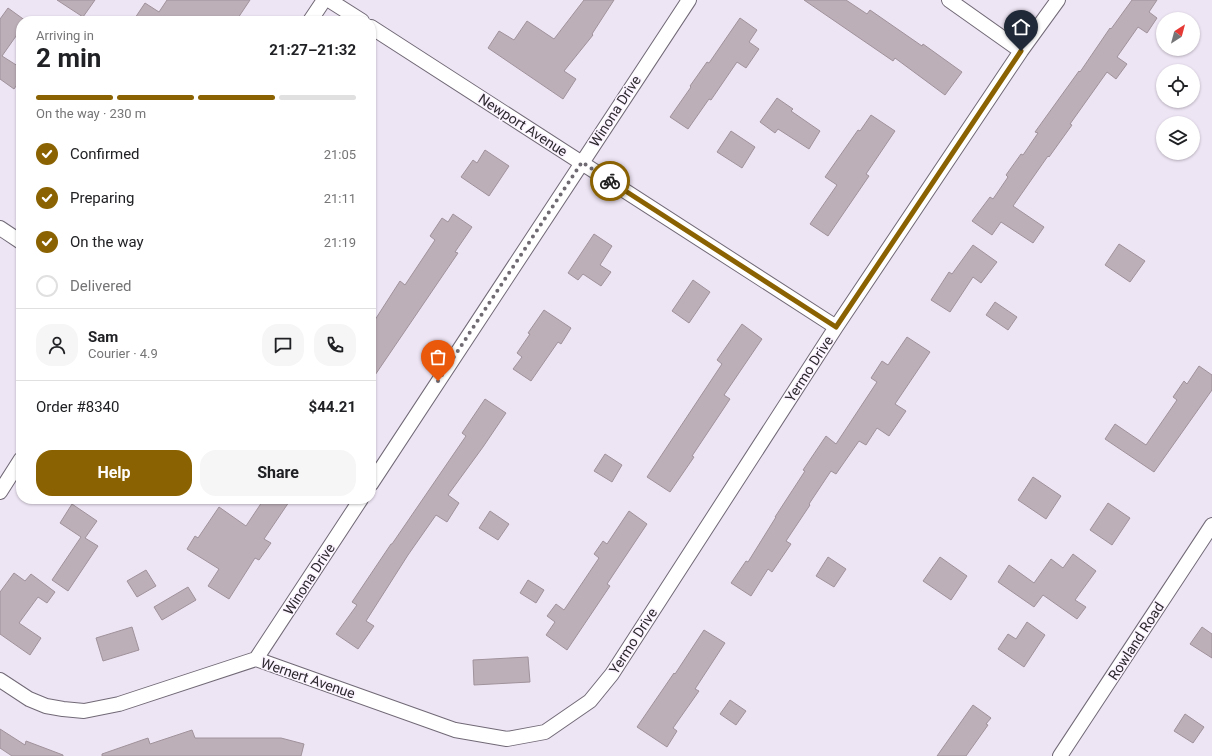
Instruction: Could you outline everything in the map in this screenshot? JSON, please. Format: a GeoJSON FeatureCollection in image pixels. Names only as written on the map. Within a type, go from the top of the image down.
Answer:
{"type":"FeatureCollection","features":[{"type":"Feature","properties":{"kind":"street"},"geometry":{"type":"LineString","coordinates":[[313,16],[324,0]]}},
{"type":"Feature","properties":{"kind":"street"},"geometry":{"type":"LineString","coordinates":[[329,0],[354,16]]}},
{"type":"Feature","properties":{"kind":"street","name":"Winona Drive"},"geometry":{"type":"LineString","coordinates":[[376,476],[689,0]]}},
{"type":"Feature","properties":{"kind":"street"},"geometry":{"type":"LineString","coordinates":[[949,0],[1021,51]]}},
{"type":"Feature","properties":{"kind":"street","name":"Yermo Drive"},"geometry":{"type":"LineString","coordinates":[[590,701],[612,674],[836,327],[1021,51],[1058,0]]}},
{"type":"Feature","properties":{"kind":"street","name":"Newport Avenue"},"geometry":{"type":"LineString","coordinates":[[376,30],[836,327]]}},
{"type":"Feature","properties":{"kind":"street"},"geometry":{"type":"LineString","coordinates":[[0,228],[16,239]]}},
{"type":"Feature","properties":{"kind":"street"},"geometry":{"type":"LineString","coordinates":[[0,492],[16,467]]}},
{"type":"Feature","properties":{"kind":"street","name":"Winona Drive"},"geometry":{"type":"LineString","coordinates":[[256,658],[358,504]]}},
{"type":"Feature","properties":{"kind":"street","name":"Rowland Road"},"geometry":{"type":"LineString","coordinates":[[1060,756],[1212,526]]}},
{"type":"Feature","properties":{"kind":"street","name":"Wernert Avenue"},"geometry":{"type":"LineString","coordinates":[[0,680],[29,699],[46,706],[84,711],[119,704],[256,658],[455,730],[507,739],[545,732],[590,701]]}},
{"type":"Feature","properties":{"kind":"building"},"geometry":{"type":"Polygon","coordinates":[[[57,0],[95,0],[84,16],[57,0]]]}},
{"type":"Feature","properties":{"kind":"building"},"geometry":{"type":"Polygon","coordinates":[[[167,0],[250,0],[239,16],[136,16],[145,3],[159,12],[167,0]]]}},
{"type":"Feature","properties":{"kind":"building"},"geometry":{"type":"Polygon","coordinates":[[[584,0],[614,0],[592,34],[593,35],[564,71],[576,79],[563,99],[488,48],[499,31],[514,40],[527,21],[554,39],[584,0]]]}},
{"type":"Feature","properties":{"kind":"building"},"geometry":{"type":"Polygon","coordinates":[[[804,0],[846,0],[867,14],[870,10],[922,46],[923,44],[962,72],[945,95],[895,58],[893,61],[804,0]]]}},
{"type":"Feature","properties":{"kind":"building"},"geometry":{"type":"Polygon","coordinates":[[[1132,0],[1157,0],[1149,12],[1156,17],[1156,20],[1147,33],[1138,27],[1117,57],[1127,64],[1116,79],[1107,72],[1070,124],[1072,125],[1013,206],[1044,227],[1033,243],[1001,222],[992,235],[972,221],[990,197],[993,199],[1008,177],[1006,175],[1021,154],[1023,155],[1038,133],[1035,132],[1079,71],[1080,72],[1110,28],[1111,29],[1132,0]]]}},
{"type":"Feature","properties":{"kind":"building"},"geometry":{"type":"Polygon","coordinates":[[[8,8],[19,16],[16,16],[16,36],[2,56],[16,65],[16,86],[14,89],[0,79],[0,19],[8,8]]]}},
{"type":"Feature","properties":{"kind":"building"},"geometry":{"type":"Polygon","coordinates":[[[740,18],[757,30],[749,42],[759,49],[746,68],[737,62],[711,100],[709,99],[688,129],[670,117],[691,87],[690,86],[707,62],[709,63],[740,18]]]}},
{"type":"Feature","properties":{"kind":"building"},"geometry":{"type":"Polygon","coordinates":[[[777,98],[793,109],[791,111],[820,131],[809,149],[778,129],[775,133],[760,122],[777,98]]]}},
{"type":"Feature","properties":{"kind":"building"},"geometry":{"type":"Polygon","coordinates":[[[871,115],[895,131],[866,174],[869,176],[828,236],[810,224],[837,185],[825,177],[858,130],[860,131],[871,115]]]}},
{"type":"Feature","properties":{"kind":"building"},"geometry":{"type":"Polygon","coordinates":[[[731,131],[755,147],[742,168],[717,152],[731,131]]]}},
{"type":"Feature","properties":{"kind":"building"},"geometry":{"type":"Polygon","coordinates":[[[485,150],[509,166],[489,196],[461,177],[473,160],[477,163],[485,150]]]}},
{"type":"Feature","properties":{"kind":"building"},"geometry":{"type":"Polygon","coordinates":[[[453,214],[472,227],[455,252],[458,253],[376,374],[376,318],[400,281],[405,285],[435,240],[430,236],[442,218],[448,222],[453,214]]]}},
{"type":"Feature","properties":{"kind":"building"},"geometry":{"type":"Polygon","coordinates":[[[594,234],[612,246],[600,265],[611,272],[601,286],[583,274],[578,280],[568,273],[594,234]]]}},
{"type":"Feature","properties":{"kind":"building"},"geometry":{"type":"Polygon","coordinates":[[[1119,244],[1145,261],[1130,282],[1105,265],[1119,244]]]}},
{"type":"Feature","properties":{"kind":"building"},"geometry":{"type":"Polygon","coordinates":[[[973,245],[997,262],[981,283],[973,277],[950,312],[931,300],[949,272],[952,274],[973,245]]]}},
{"type":"Feature","properties":{"kind":"building"},"geometry":{"type":"Polygon","coordinates":[[[693,280],[710,292],[689,323],[672,311],[693,280]]]}},
{"type":"Feature","properties":{"kind":"building"},"geometry":{"type":"Polygon","coordinates":[[[995,302],[1017,317],[1008,330],[986,315],[995,302]]]}},
{"type":"Feature","properties":{"kind":"building"},"geometry":{"type":"Polygon","coordinates":[[[544,310],[571,328],[561,344],[558,342],[531,381],[513,369],[522,357],[517,353],[530,334],[528,333],[544,310]]]}},
{"type":"Feature","properties":{"kind":"building"},"geometry":{"type":"Polygon","coordinates":[[[742,324],[762,339],[724,395],[730,399],[670,492],[647,477],[722,364],[717,360],[742,324]]]}},
{"type":"Feature","properties":{"kind":"building"},"geometry":{"type":"Polygon","coordinates":[[[907,337],[930,352],[895,404],[906,411],[889,436],[877,428],[866,445],[859,441],[836,474],[831,471],[786,541],[791,544],[772,572],[768,569],[751,596],[731,583],[746,561],[748,562],[805,471],[803,470],[826,436],[836,444],[877,382],[871,378],[882,361],[888,365],[907,337]]]}},
{"type":"Feature","properties":{"kind":"building"},"geometry":{"type":"Polygon","coordinates":[[[1199,366],[1212,375],[1212,390],[1154,472],[1105,439],[1115,424],[1146,445],[1177,400],[1173,397],[1184,381],[1187,384],[1199,366]]]}},
{"type":"Feature","properties":{"kind":"building"},"geometry":{"type":"Polygon","coordinates":[[[485,399],[506,413],[448,495],[459,503],[447,522],[436,515],[408,555],[366,621],[374,626],[358,649],[336,634],[357,605],[352,602],[466,436],[462,433],[485,399]]]}},
{"type":"Feature","properties":{"kind":"building"},"geometry":{"type":"Polygon","coordinates":[[[605,454],[622,465],[612,482],[594,471],[605,454]]]}},
{"type":"Feature","properties":{"kind":"building"},"geometry":{"type":"Polygon","coordinates":[[[1033,477],[1061,496],[1046,519],[1018,500],[1033,477]]]}},
{"type":"Feature","properties":{"kind":"building"},"geometry":{"type":"Polygon","coordinates":[[[1108,503],[1130,518],[1112,545],[1090,530],[1108,503]]]}},
{"type":"Feature","properties":{"kind":"building"},"geometry":{"type":"Polygon","coordinates":[[[72,504],[97,521],[85,538],[98,546],[68,591],[52,580],[81,537],[60,523],[72,504]]]}},
{"type":"Feature","properties":{"kind":"building"},"geometry":{"type":"Polygon","coordinates":[[[261,504],[288,504],[264,539],[271,543],[259,560],[255,558],[229,599],[208,586],[219,569],[187,549],[195,536],[198,538],[219,507],[246,526],[261,504]]]}},
{"type":"Feature","properties":{"kind":"building"},"geometry":{"type":"Polygon","coordinates":[[[490,511],[509,524],[498,540],[479,528],[490,511]]]}},
{"type":"Feature","properties":{"kind":"building"},"geometry":{"type":"Polygon","coordinates":[[[629,511],[647,524],[607,584],[610,586],[567,650],[546,635],[555,622],[547,616],[556,604],[564,610],[599,558],[594,554],[603,541],[607,544],[629,511]]]}},
{"type":"Feature","properties":{"kind":"building"},"geometry":{"type":"Polygon","coordinates":[[[1073,554],[1096,571],[1075,600],[1086,607],[1077,619],[1043,595],[1034,607],[998,582],[1009,565],[1034,583],[1051,559],[1063,568],[1073,554]]]}},
{"type":"Feature","properties":{"kind":"building"},"geometry":{"type":"Polygon","coordinates":[[[828,557],[846,569],[834,587],[816,576],[828,557]]]}},
{"type":"Feature","properties":{"kind":"building"},"geometry":{"type":"Polygon","coordinates":[[[940,557],[967,576],[951,600],[923,581],[940,557]]]}},
{"type":"Feature","properties":{"kind":"building"},"geometry":{"type":"Polygon","coordinates":[[[146,570],[156,586],[137,597],[127,581],[146,570]]]}},
{"type":"Feature","properties":{"kind":"building"},"geometry":{"type":"Polygon","coordinates":[[[14,573],[25,581],[31,574],[55,592],[47,603],[38,597],[19,623],[41,638],[30,655],[0,634],[0,592],[14,573]]]}},
{"type":"Feature","properties":{"kind":"building"},"geometry":{"type":"Polygon","coordinates":[[[528,580],[544,590],[536,603],[520,593],[528,580]]]}},
{"type":"Feature","properties":{"kind":"building"},"geometry":{"type":"Polygon","coordinates":[[[188,587],[196,600],[162,620],[154,607],[188,587]]]}},
{"type":"Feature","properties":{"kind":"building"},"geometry":{"type":"Polygon","coordinates":[[[1027,622],[1045,635],[1024,667],[998,649],[1008,634],[1016,639],[1027,622]]]}},
{"type":"Feature","properties":{"kind":"building"},"geometry":{"type":"Polygon","coordinates":[[[132,627],[139,650],[103,661],[96,638],[132,627]]]}},
{"type":"Feature","properties":{"kind":"building"},"geometry":{"type":"Polygon","coordinates":[[[1202,627],[1212,634],[1212,658],[1190,644],[1202,627]]]}},
{"type":"Feature","properties":{"kind":"building"},"geometry":{"type":"Polygon","coordinates":[[[704,630],[725,643],[695,689],[699,691],[673,728],[677,731],[667,747],[637,727],[704,630]]]}},
{"type":"Feature","properties":{"kind":"building"},"geometry":{"type":"Polygon","coordinates":[[[528,657],[530,682],[474,685],[473,660],[528,657]]]}},
{"type":"Feature","properties":{"kind":"building"},"geometry":{"type":"Polygon","coordinates":[[[730,700],[746,711],[736,725],[720,714],[730,700]]]}},
{"type":"Feature","properties":{"kind":"building"},"geometry":{"type":"Polygon","coordinates":[[[973,705],[991,718],[986,724],[988,725],[966,756],[937,756],[973,705]]]}},
{"type":"Feature","properties":{"kind":"building"},"geometry":{"type":"Polygon","coordinates":[[[1185,714],[1204,727],[1193,743],[1174,731],[1185,714]]]}},
{"type":"Feature","properties":{"kind":"building"},"geometry":{"type":"Polygon","coordinates":[[[0,729],[25,745],[26,741],[63,756],[12,756],[0,748],[0,729]]]}},
{"type":"Feature","properties":{"kind":"building"},"geometry":{"type":"Polygon","coordinates":[[[192,730],[195,738],[281,738],[304,744],[301,756],[102,756],[102,754],[148,738],[150,744],[192,730]]]}},
{"type":"Feature","properties":{"kind":"way so far"},"geometry":{"type":"LineString","coordinates":[[438,381],[582,162],[610,181]]}},
{"type":"Feature","properties":{"kind":"route"},"geometry":{"type":"LineString","coordinates":[[610,181],[836,327],[1021,51]]}}]}
